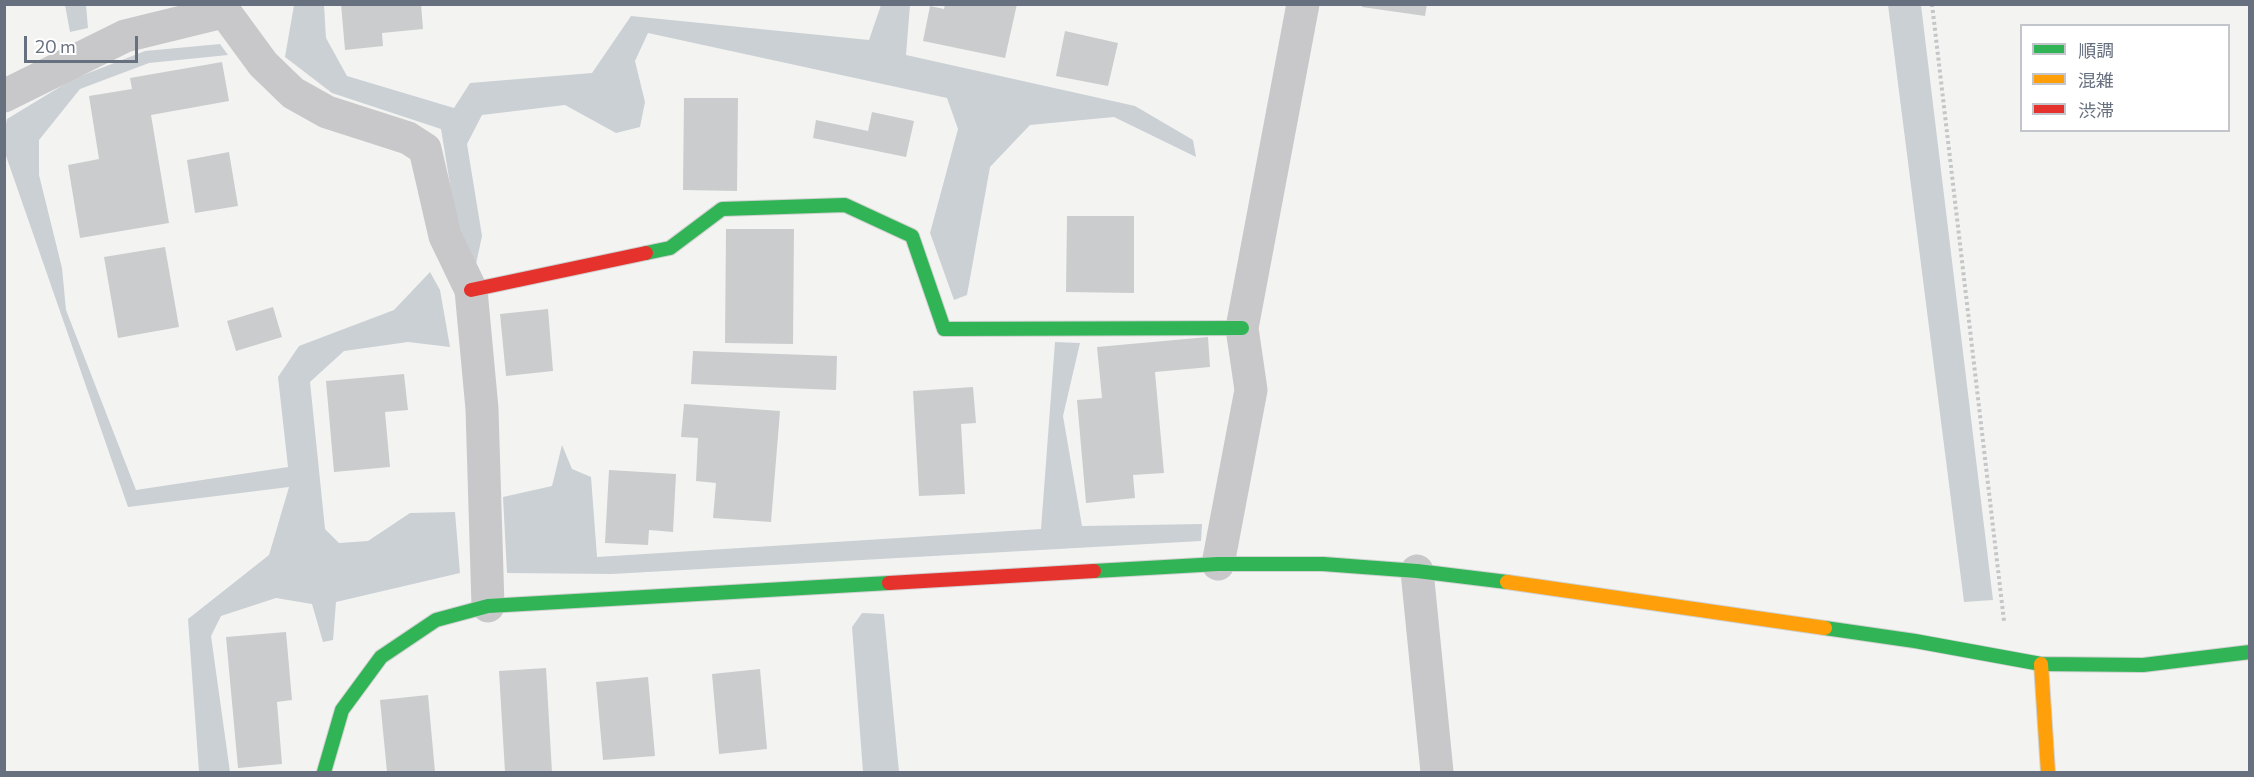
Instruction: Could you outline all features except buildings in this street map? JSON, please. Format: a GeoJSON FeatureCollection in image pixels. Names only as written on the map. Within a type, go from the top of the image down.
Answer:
{"type":"FeatureCollection","features":[{"type":"Feature","properties":{"kind":"street"},"geometry":{"type":"LineString","coordinates":[[1218,564],[1251,390],[1242,328],[1303,4]]}},
{"type":"Feature","properties":{"kind":"street"},"geometry":{"type":"LineString","coordinates":[[4,96],[125,36],[221,8],[263,64],[293,93],[327,112],[408,138],[425,149],[445,236],[471,290],[482,410],[488,606]]}},
{"type":"Feature","properties":{"kind":"street"},"geometry":{"type":"LineString","coordinates":[[471,290],[670,248],[722,209],[845,205],[912,236],[944,329],[1242,328]]}},
{"type":"Feature","properties":{"kind":"street"},"geometry":{"type":"LineString","coordinates":[[324,772],[342,710],[381,657],[436,620],[488,606],[1218,564],[1323,564],[1417,571],[1556,587],[1914,641],[2041,664],[2143,665],[2250,652]]}},
{"type":"Feature","properties":{"kind":"street"},"geometry":{"type":"LineString","coordinates":[[1417,571],[1437,772]]}},
{"type":"Feature","properties":{"kind":"street"},"geometry":{"type":"LineString","coordinates":[[2041,664],[2048,772]]}},
{"type":"Feature","properties":{"kind":"path"},"geometry":{"type":"LineString","coordinates":[[1932,4],[2008,659]]}},
{"type":"Feature","properties":{"kind":"shaded area"},"geometry":{"type":"Polygon","coordinates":[[[65,5],[86,5],[88,28],[70,32],[65,5]]]}},
{"type":"Feature","properties":{"kind":"shaded area"},"geometry":{"type":"Polygon","coordinates":[[[294,5],[324,5],[326,38],[347,76],[454,108],[470,83],[592,73],[631,16],[869,40],[881,5],[910,5],[906,55],[1135,106],[1193,140],[1196,157],[1114,117],[1030,125],[990,167],[967,295],[954,300],[930,233],[958,129],[947,98],[648,33],[635,61],[645,102],[640,127],[616,133],[565,105],[482,115],[467,144],[482,236],[476,264],[457,227],[441,129],[332,93],[285,57],[294,5]]]}},
{"type":"Feature","properties":{"kind":"shaded area"},"geometry":{"type":"Polygon","coordinates":[[[1888,5],[1921,5],[1993,600],[1964,602],[1888,5]]]}},
{"type":"Feature","properties":{"kind":"shaded area"},"geometry":{"type":"Polygon","coordinates":[[[220,44],[228,55],[149,63],[80,89],[39,140],[39,175],[62,268],[66,310],[136,490],[288,467],[278,377],[299,346],[394,310],[430,272],[440,290],[450,347],[408,342],[344,351],[310,382],[325,529],[339,543],[368,541],[410,513],[455,512],[460,573],[336,602],[333,640],[323,642],[312,604],[276,598],[221,616],[211,636],[230,772],[199,772],[188,619],[269,555],[289,487],[128,507],[5,153],[5,128],[7,119],[73,79],[145,51],[220,44]]]}},
{"type":"Feature","properties":{"kind":"shaded area"},"geometry":{"type":"Polygon","coordinates":[[[1055,342],[1080,343],[1063,416],[1082,526],[1202,524],[1201,541],[612,574],[507,573],[503,497],[552,486],[562,445],[572,469],[591,477],[597,557],[1041,529],[1055,342]]]}},
{"type":"Feature","properties":{"kind":"shaded area"},"geometry":{"type":"Polygon","coordinates":[[[862,613],[884,614],[899,772],[863,772],[852,627],[862,613]]]}},
{"type":"Feature","properties":{"kind":"traffic: fast"},"geometry":{"type":"LineString","coordinates":[[646,253],[670,248],[722,209],[845,205],[912,236],[944,329],[1242,328]]}},
{"type":"Feature","properties":{"kind":"traffic: fast"},"geometry":{"type":"LineString","coordinates":[[1094,571],[1218,564],[1323,564],[1417,571],[1507,582]]}},
{"type":"Feature","properties":{"kind":"traffic: fast"},"geometry":{"type":"LineString","coordinates":[[324,772],[342,710],[381,657],[436,620],[488,606],[889,583]]}},
{"type":"Feature","properties":{"kind":"traffic: fast"},"geometry":{"type":"LineString","coordinates":[[1825,628],[1915,641],[2041,664],[2143,665],[2250,652]]}},
{"type":"Feature","properties":{"kind":"traffic: slow"},"geometry":{"type":"LineString","coordinates":[[1507,582],[1825,628]]}},
{"type":"Feature","properties":{"kind":"traffic: slow"},"geometry":{"type":"LineString","coordinates":[[2041,664],[2048,772]]}},
{"type":"Feature","properties":{"kind":"traffic: jam"},"geometry":{"type":"LineString","coordinates":[[471,290],[646,253]]}},
{"type":"Feature","properties":{"kind":"traffic: jam"},"geometry":{"type":"LineString","coordinates":[[889,583],[1094,571]]}}]}
